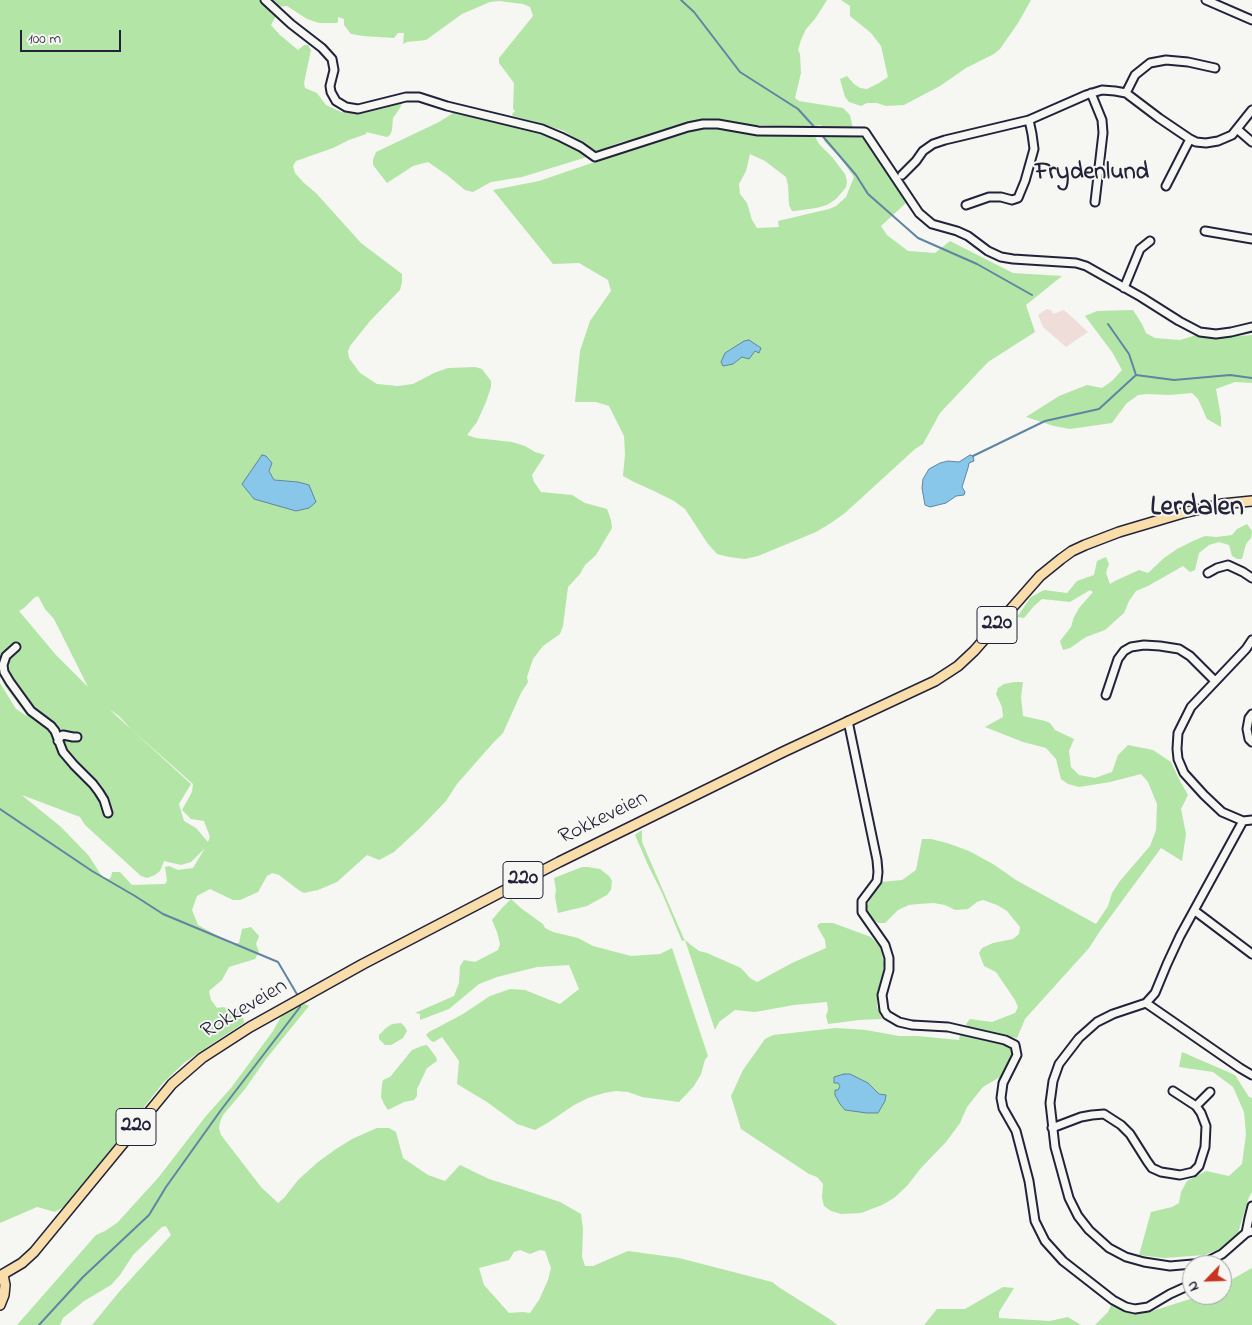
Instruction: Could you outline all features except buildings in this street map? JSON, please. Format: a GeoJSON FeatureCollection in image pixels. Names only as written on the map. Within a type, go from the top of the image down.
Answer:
{"type":"FeatureCollection","features":[{"type":"Feature","properties":{"kind":"main road","name":"Rokkeveien"},"geometry":{"type":"LineString","coordinates":[[2,1276],[22,1263],[34,1252],[156,1102],[181,1075],[215,1048],[298,999],[551,866],[848,721],[935,681],[958,666],[974,651],[1040,576],[1060,559],[1072,552],[1112,535],[1177,514],[1222,504],[1252,501]]}},
{"type":"Feature","properties":{"kind":"main road"},"geometry":{"type":"LineString","coordinates":[[0,1305],[5,1285],[2,1276]]}},
{"type":"Feature","properties":{"kind":"street"},"geometry":{"type":"LineString","coordinates":[[265,0],[291,24],[322,48],[332,59],[334,70],[330,92],[336,101],[346,107],[358,109],[406,97],[419,98],[542,129],[568,140],[595,157],[688,127],[703,124],[718,124],[758,131],[865,132],[919,213],[932,224],[968,236],[988,251],[1001,257],[1082,264],[1094,269],[1200,332],[1216,334],[1252,327]]}},
{"type":"Feature","properties":{"kind":"street"},"geometry":{"type":"LineString","coordinates":[[1206,0],[1220,3],[1252,20]]}},
{"type":"Feature","properties":{"kind":"street"},"geometry":{"type":"LineString","coordinates":[[1126,93],[1134,75],[1150,63],[1166,60],[1188,62],[1215,68]]}},
{"type":"Feature","properties":{"kind":"street"},"geometry":{"type":"LineString","coordinates":[[902,175],[923,151],[933,144],[1029,120],[1102,90],[1126,93],[1158,118],[1196,142],[1218,142],[1232,135],[1252,110]]}},
{"type":"Feature","properties":{"kind":"street"},"geometry":{"type":"LineString","coordinates":[[1091,93],[1102,120],[1103,133],[1095,202]]}},
{"type":"Feature","properties":{"kind":"street"},"geometry":{"type":"LineString","coordinates":[[966,205],[989,197],[1001,197],[1012,200],[1018,198],[1034,149],[1029,120]]}},
{"type":"Feature","properties":{"kind":"street"},"geometry":{"type":"LineString","coordinates":[[1237,129],[1252,142]]}},
{"type":"Feature","properties":{"kind":"street"},"geometry":{"type":"LineString","coordinates":[[1166,186],[1190,139]]}},
{"type":"Feature","properties":{"kind":"street"},"geometry":{"type":"LineString","coordinates":[[1205,231],[1252,239]]}},
{"type":"Feature","properties":{"kind":"street"},"geometry":{"type":"LineString","coordinates":[[1124,288],[1140,249],[1150,241]]}},
{"type":"Feature","properties":{"kind":"street"},"geometry":{"type":"LineString","coordinates":[[1208,573],[1228,565],[1252,578]]}},
{"type":"Feature","properties":{"kind":"street"},"geometry":{"type":"LineString","coordinates":[[1252,640],[1246,649],[1191,707],[1178,733],[1178,759],[1184,773],[1222,812],[1244,821],[1252,820]]}},
{"type":"Feature","properties":{"kind":"street"},"geometry":{"type":"LineString","coordinates":[[1106,695],[1118,660],[1124,651],[1131,647],[1144,645],[1179,648],[1190,656],[1215,681]]}},
{"type":"Feature","properties":{"kind":"street"},"geometry":{"type":"LineString","coordinates":[[16,647],[6,656],[3,665],[4,672],[26,706],[55,731],[62,752],[99,792],[104,800],[108,814]]}},
{"type":"Feature","properties":{"kind":"street"},"geometry":{"type":"LineString","coordinates":[[1252,714],[1249,718],[1247,729],[1249,739],[1252,742]]}},
{"type":"Feature","properties":{"kind":"street"},"geometry":{"type":"LineString","coordinates":[[848,721],[878,860],[877,881],[862,901],[862,912],[885,945],[889,958],[889,970],[882,995],[884,1010],[887,1015],[899,1022],[912,1025],[948,1027],[1005,1040],[1015,1045],[1017,1055],[1002,1083],[1001,1098],[1003,1108],[1016,1131],[1029,1181],[1035,1221],[1044,1241],[1063,1261],[1113,1300],[1126,1307],[1135,1310],[1148,1307],[1182,1289]]}},
{"type":"Feature","properties":{"kind":"street"},"geometry":{"type":"LineString","coordinates":[[58,741],[63,735],[77,737]]}},
{"type":"Feature","properties":{"kind":"street"},"geometry":{"type":"LineString","coordinates":[[1244,821],[1177,943],[1155,993],[1146,1002],[1097,1022],[1079,1038],[1059,1064],[1053,1081],[1050,1103],[1055,1147],[1069,1198],[1078,1216],[1089,1230],[1116,1252],[1144,1262],[1170,1266],[1204,1263],[1222,1254],[1249,1232],[1248,1218],[1252,1206]]}},
{"type":"Feature","properties":{"kind":"street"},"geometry":{"type":"LineString","coordinates":[[1195,911],[1252,954]]}},
{"type":"Feature","properties":{"kind":"street"},"geometry":{"type":"LineString","coordinates":[[1146,1002],[1252,1075]]}},
{"type":"Feature","properties":{"kind":"street"},"geometry":{"type":"LineString","coordinates":[[1052,1128],[1092,1115],[1104,1114],[1121,1125],[1130,1134],[1152,1168],[1161,1172],[1180,1175],[1193,1172],[1199,1166],[1205,1147],[1206,1126],[1201,1112],[1196,1106],[1173,1090]]}},
{"type":"Feature","properties":{"kind":"street"},"geometry":{"type":"LineString","coordinates":[[1196,1106],[1210,1092]]}},
{"type":"Feature","properties":{"kind":"shaded area"},"geometry":{"type":"Polygon","coordinates":[[[1047,309],[1051,310],[1053,314],[1064,310],[1088,332],[1066,347],[1043,327],[1038,315],[1047,309]]]}},
{"type":"Feature","properties":{"kind":"green space"},"geometry":{"type":"Polygon","coordinates":[[[0,0],[261,0],[276,16],[271,25],[280,35],[298,50],[304,45],[308,45],[311,50],[304,83],[305,88],[317,93],[326,105],[341,112],[357,114],[402,103],[393,118],[392,130],[387,137],[366,132],[366,134],[333,148],[296,161],[293,166],[295,173],[316,193],[361,243],[402,274],[400,290],[370,321],[350,346],[348,351],[349,358],[360,373],[377,384],[398,386],[413,384],[448,368],[475,367],[482,369],[491,381],[491,387],[477,422],[467,435],[476,438],[512,442],[545,455],[532,475],[534,482],[541,492],[572,495],[585,503],[607,509],[612,528],[596,555],[585,565],[580,574],[568,587],[563,626],[560,634],[543,646],[533,659],[527,677],[528,682],[503,733],[457,784],[446,801],[394,852],[379,860],[367,855],[337,882],[318,890],[304,893],[279,875],[272,873],[267,876],[258,892],[240,900],[233,900],[210,889],[197,896],[192,910],[198,925],[232,944],[239,943],[242,929],[251,927],[259,936],[256,944],[259,952],[255,959],[229,967],[222,980],[209,991],[211,1000],[217,1008],[223,1007],[242,1012],[244,1023],[184,1063],[163,1083],[67,1205],[55,1212],[37,1207],[0,1223],[0,683],[16,709],[28,717],[0,677],[0,0]],[[272,463],[242,484],[298,482],[274,480],[269,471],[272,463]],[[38,596],[19,611],[56,655],[88,687],[54,619],[45,609],[38,596]],[[109,709],[191,784],[179,804],[184,821],[196,828],[208,842],[210,837],[204,821],[191,819],[182,810],[192,792],[193,784],[109,709]],[[22,795],[61,827],[89,856],[103,878],[109,879],[112,872],[120,872],[132,885],[165,884],[167,881],[165,867],[169,866],[178,870],[193,868],[205,848],[191,862],[181,865],[164,861],[160,871],[147,878],[141,876],[85,825],[80,817],[22,795]]]}},
{"type":"Feature","properties":{"kind":"green space"},"geometry":{"type":"Polygon","coordinates":[[[269,0],[827,0],[806,29],[801,40],[798,50],[801,73],[795,98],[799,101],[843,108],[850,115],[853,129],[826,128],[820,125],[809,127],[775,126],[698,121],[621,142],[596,151],[564,131],[513,116],[512,114],[515,111],[513,109],[514,83],[499,63],[499,58],[533,16],[530,7],[523,4],[499,1],[490,2],[462,14],[426,40],[403,44],[404,33],[398,33],[394,38],[351,34],[344,25],[344,19],[338,17],[337,23],[319,23],[307,19],[287,6],[275,7],[269,0]]]}},
{"type":"Feature","properties":{"kind":"green space"},"geometry":{"type":"Polygon","coordinates":[[[841,0],[1031,0],[1018,23],[1000,49],[994,54],[966,68],[940,86],[904,105],[886,106],[877,103],[867,103],[861,106],[849,102],[845,97],[840,79],[847,76],[860,88],[867,89],[888,77],[881,46],[871,33],[850,16],[850,6],[841,0]]]}},
{"type":"Feature","properties":{"kind":"green space"},"geometry":{"type":"Polygon","coordinates":[[[461,112],[565,142],[587,157],[522,177],[491,182],[473,192],[465,190],[428,162],[413,166],[387,183],[373,165],[376,152],[439,122],[453,113],[461,112]]]}},
{"type":"Feature","properties":{"kind":"green space"},"geometry":{"type":"Polygon","coordinates":[[[708,127],[772,136],[814,135],[819,144],[845,174],[846,187],[836,199],[827,205],[816,208],[792,211],[789,205],[786,177],[765,161],[750,154],[746,171],[739,184],[740,194],[747,203],[752,220],[757,228],[779,227],[778,221],[829,209],[836,206],[846,197],[854,177],[841,159],[824,141],[824,137],[827,135],[854,135],[864,139],[870,145],[906,203],[881,226],[887,235],[908,251],[935,253],[950,241],[1013,273],[1062,276],[1026,305],[1035,332],[988,362],[940,413],[923,444],[915,449],[845,513],[831,523],[816,532],[758,556],[745,559],[717,554],[708,544],[685,509],[674,501],[623,476],[624,436],[609,406],[596,402],[575,402],[580,351],[590,321],[611,291],[608,280],[579,263],[553,264],[493,190],[539,181],[686,133],[696,128],[708,127]]]}},
{"type":"Feature","properties":{"kind":"green space"},"geometry":{"type":"Polygon","coordinates":[[[1133,310],[1146,333],[1155,338],[1180,340],[1196,335],[1212,338],[1252,335],[1252,383],[1235,382],[1216,389],[1221,427],[1207,419],[1198,399],[1192,393],[1138,395],[1126,404],[1112,423],[1070,429],[1026,417],[1059,396],[1087,385],[1102,388],[1112,381],[1122,370],[1112,352],[1085,316],[1097,311],[1133,310]]]}},
{"type":"Feature","properties":{"kind":"green space"},"geometry":{"type":"Polygon","coordinates":[[[1247,524],[1252,531],[1251,538],[1246,544],[1242,559],[1232,556],[1229,545],[1219,542],[1209,545],[1199,553],[1195,570],[1190,572],[1183,566],[1136,591],[1124,613],[1105,630],[1086,637],[1070,648],[1063,650],[1060,641],[1071,627],[1079,608],[1093,592],[1090,590],[1070,602],[1042,599],[1024,618],[1017,617],[1031,597],[1044,590],[1067,593],[1077,581],[1094,575],[1097,561],[1106,557],[1109,564],[1106,573],[1110,584],[1139,570],[1148,573],[1164,558],[1193,541],[1205,536],[1232,535],[1237,529],[1247,524]]]}},
{"type":"Feature","properties":{"kind":"green space"},"geometry":{"type":"Polygon","coordinates":[[[1023,682],[1021,697],[1023,716],[1050,723],[1055,730],[1074,739],[1069,751],[1071,767],[1079,775],[1095,778],[1112,772],[1118,755],[1128,745],[1153,750],[1171,762],[1188,795],[1181,809],[1186,834],[1182,861],[1161,848],[1089,948],[1025,1019],[1017,1038],[969,1029],[966,1024],[970,1019],[992,1022],[1015,1013],[1018,1007],[996,972],[984,966],[979,953],[982,948],[993,943],[1013,939],[1019,934],[1020,927],[1007,911],[983,900],[968,909],[955,910],[945,905],[934,903],[918,904],[909,905],[898,910],[885,923],[878,923],[870,917],[866,908],[881,882],[902,880],[916,870],[922,839],[931,839],[969,851],[993,864],[1016,880],[1096,924],[1108,906],[1112,893],[1120,881],[1150,846],[1156,830],[1157,804],[1148,782],[1141,774],[1079,787],[1068,784],[1061,779],[1056,759],[1046,748],[1023,742],[985,727],[1003,717],[1002,707],[996,694],[998,688],[1004,684],[1023,682]]]}},
{"type":"Feature","properties":{"kind":"green space"},"geometry":{"type":"Polygon","coordinates":[[[642,830],[642,842],[684,939],[691,945],[699,951],[741,968],[750,978],[757,982],[792,963],[826,948],[825,940],[817,926],[820,923],[833,923],[871,937],[880,947],[884,963],[883,976],[877,993],[877,1006],[882,1019],[828,1024],[826,1016],[828,1010],[827,1002],[794,1005],[755,1012],[735,1010],[719,1022],[715,1030],[685,940],[682,941],[635,835],[642,830]]]}},
{"type":"Feature","properties":{"kind":"green space"},"geometry":{"type":"Polygon","coordinates":[[[582,867],[600,869],[609,876],[612,881],[611,890],[607,895],[587,906],[558,913],[554,878],[582,867]]]}},
{"type":"Feature","properties":{"kind":"green space"},"geometry":{"type":"Polygon","coordinates":[[[511,899],[543,924],[545,928],[553,932],[578,938],[593,946],[631,956],[660,954],[672,948],[708,1056],[694,1086],[679,1102],[642,1097],[628,1092],[604,1093],[574,1105],[535,1130],[517,1124],[487,1102],[457,1084],[459,1061],[442,1037],[434,1042],[431,1041],[426,1035],[429,1032],[463,1014],[490,996],[510,989],[525,990],[560,1004],[579,989],[569,965],[537,967],[497,977],[479,984],[449,1009],[420,1020],[420,1014],[415,1013],[454,996],[459,983],[460,966],[464,960],[475,962],[498,950],[500,944],[492,920],[511,899]]]}},
{"type":"Feature","properties":{"kind":"green space"},"geometry":{"type":"Polygon","coordinates":[[[302,1003],[309,1006],[223,1115],[219,1128],[221,1135],[261,1187],[278,1203],[298,1180],[336,1149],[352,1139],[377,1128],[389,1128],[396,1132],[403,1158],[428,1175],[445,1181],[460,1165],[489,1179],[560,1202],[581,1214],[583,1229],[582,1257],[585,1266],[593,1266],[628,1251],[679,1258],[772,1282],[837,1325],[92,1325],[171,1235],[166,1226],[162,1227],[133,1255],[111,1285],[84,1301],[63,1318],[60,1325],[17,1325],[96,1235],[117,1223],[158,1178],[206,1116],[231,1088],[273,1031],[282,1015],[302,1003]],[[520,1250],[514,1252],[509,1260],[479,1268],[484,1285],[509,1313],[530,1313],[539,1300],[548,1280],[551,1268],[545,1251],[540,1250],[530,1254],[520,1250]]]}},
{"type":"Feature","properties":{"kind":"green space"},"geometry":{"type":"Polygon","coordinates":[[[401,1023],[407,1031],[403,1038],[391,1045],[385,1045],[379,1039],[379,1035],[386,1028],[392,1024],[401,1023]]]}},
{"type":"Feature","properties":{"kind":"green space"},"geometry":{"type":"Polygon","coordinates":[[[836,1028],[866,1030],[899,1036],[959,1040],[960,1034],[1006,1043],[1011,1048],[1012,1055],[1000,1077],[983,1087],[967,1107],[960,1123],[946,1142],[907,1186],[894,1198],[882,1205],[861,1213],[841,1214],[831,1211],[824,1206],[822,1198],[823,1184],[817,1177],[809,1174],[741,1129],[731,1096],[743,1070],[765,1039],[773,1035],[836,1028]],[[838,1083],[840,1086],[838,1090],[835,1090],[835,1095],[886,1095],[879,1094],[868,1083],[838,1083]]]}},
{"type":"Feature","properties":{"kind":"green space"},"geometry":{"type":"Polygon","coordinates":[[[427,1045],[437,1061],[427,1068],[417,1089],[417,1096],[414,1100],[404,1102],[388,1110],[381,1097],[383,1080],[390,1077],[412,1050],[427,1045]]]}},
{"type":"Feature","properties":{"kind":"green space"},"geometry":{"type":"Polygon","coordinates":[[[1182,1052],[1235,1075],[1249,1097],[1252,1098],[1252,1192],[1238,1233],[1219,1249],[1205,1255],[1182,1255],[1182,1257],[1164,1258],[1139,1255],[1151,1212],[1172,1207],[1179,1203],[1181,1192],[1187,1181],[1206,1171],[1229,1176],[1242,1164],[1246,1134],[1244,1112],[1233,1087],[1213,1072],[1179,1067],[1182,1052]]]}},
{"type":"Feature","properties":{"kind":"green space"},"geometry":{"type":"Polygon","coordinates":[[[1252,1268],[1252,1325],[1095,1325],[1108,1312],[1112,1303],[1128,1311],[1149,1312],[1182,1302],[1182,1305],[1232,1305],[1232,1279],[1252,1268]]]}},
{"type":"Feature","properties":{"kind":"green space"},"geometry":{"type":"Polygon","coordinates":[[[1003,1287],[1014,1288],[999,1312],[999,1318],[1050,1321],[1068,1317],[1081,1325],[924,1325],[937,1309],[965,1309],[1003,1287]]]}},
{"type":"Feature","properties":{"kind":"water"},"geometry":{"type":"Polygon","coordinates":[[[749,340],[761,348],[759,353],[755,351],[749,359],[742,357],[733,364],[723,366],[721,362],[725,353],[744,341],[749,340]]]}},
{"type":"Feature","properties":{"kind":"water"},"geometry":{"type":"Polygon","coordinates":[[[262,455],[266,456],[272,463],[269,471],[274,480],[309,485],[316,502],[309,508],[296,511],[254,499],[242,484],[262,455]]]}},
{"type":"Feature","properties":{"kind":"water"},"geometry":{"type":"Polygon","coordinates":[[[970,455],[973,456],[974,461],[969,463],[962,487],[965,492],[964,495],[956,496],[946,503],[930,507],[925,505],[922,488],[923,479],[929,469],[948,461],[959,462],[970,455]]]}},
{"type":"Feature","properties":{"kind":"water"},"geometry":{"type":"Polygon","coordinates":[[[850,1074],[868,1083],[879,1094],[886,1095],[885,1101],[878,1113],[845,1110],[835,1095],[835,1090],[838,1090],[840,1086],[838,1083],[834,1083],[834,1077],[850,1074]]]}},
{"type":"Feature","properties":{"kind":"waterway"},"geometry":{"type":"LineString","coordinates":[[681,0],[694,12],[740,72],[798,109],[817,130]]}},
{"type":"Feature","properties":{"kind":"waterway"},"geometry":{"type":"LineString","coordinates":[[820,133],[856,175],[868,194],[918,238],[977,264],[1032,295]]}},
{"type":"Feature","properties":{"kind":"waterway"},"geometry":{"type":"LineString","coordinates":[[1108,324],[1129,354],[1136,375],[1174,380],[1230,375],[1252,378]]}},
{"type":"Feature","properties":{"kind":"waterway"},"geometry":{"type":"LineString","coordinates":[[973,456],[1045,421],[1099,409],[1136,375]]}},
{"type":"Feature","properties":{"kind":"waterway"},"geometry":{"type":"LineString","coordinates":[[0,809],[92,871],[163,914],[278,962],[298,996]]}},
{"type":"Feature","properties":{"kind":"waterway"},"geometry":{"type":"LineString","coordinates":[[39,1325],[83,1277],[149,1215],[166,1187],[221,1110],[300,1007],[300,1003]]}},
{"type":"Feature","properties":{"kind":"district","name":"Frydenlund"},"geometry":{"type":"Point","coordinates":[1092,174]}},
{"type":"Feature","properties":{"kind":"district","name":"Lerdalen"},"geometry":{"type":"Point","coordinates":[1197,509]}}]}
